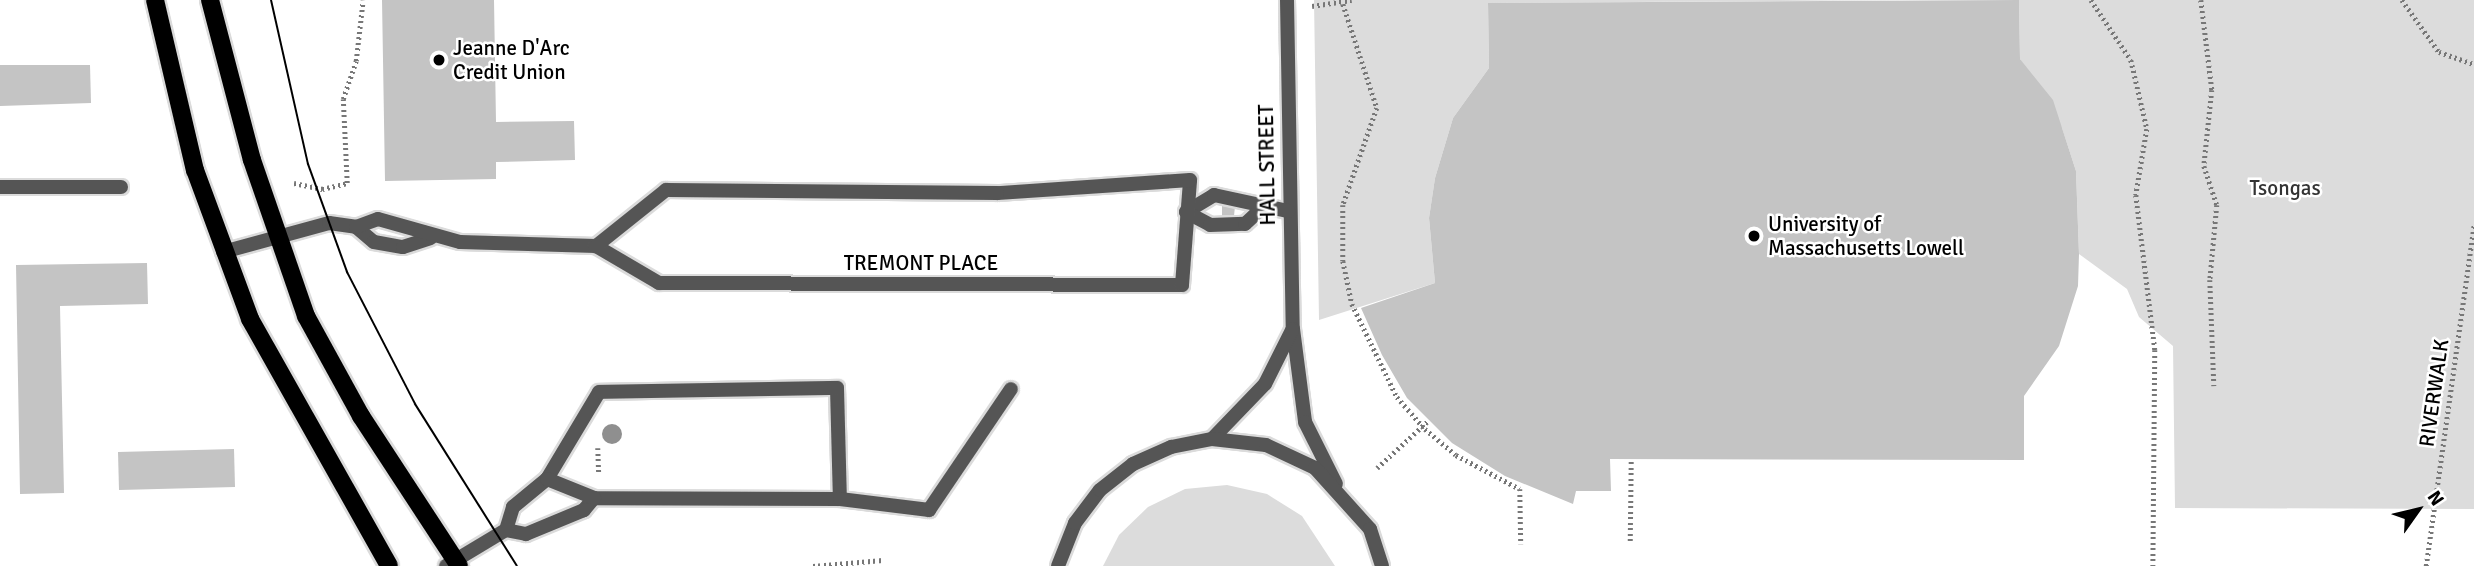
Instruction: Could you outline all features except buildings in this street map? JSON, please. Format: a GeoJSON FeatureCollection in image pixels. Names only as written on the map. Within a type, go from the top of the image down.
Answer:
{"type":"FeatureCollection","features":[{"type":"Feature","properties":{"kind":"main road"},"geometry":{"type":"LineString","coordinates":[[155,0],[195,170],[223,252],[283,387],[389,566]]}},
{"type":"Feature","properties":{"kind":"main road"},"geometry":{"type":"LineString","coordinates":[[210,0],[217,44],[277,235],[306,316],[354,405],[454,564]]}},
{"type":"Feature","properties":{"kind":"street","name":"HALL STREET"},"geometry":{"type":"LineString","coordinates":[[1287,0],[1288,211],[1293,329],[1305,422],[1336,484]]}},
{"type":"Feature","properties":{"kind":"street","name":"TREMONT PLACE"},"geometry":{"type":"LineString","coordinates":[[356,227],[374,242],[403,247],[431,238],[596,246],[659,283],[1182,285],[1190,180],[997,192],[666,190],[596,246]]}},
{"type":"Feature","properties":{"kind":"street"},"geometry":{"type":"LineString","coordinates":[[0,187],[121,187]]}},
{"type":"Feature","properties":{"kind":"street"},"geometry":{"type":"LineString","coordinates":[[1186,212],[1214,195],[1248,198],[1262,208],[1288,211]]}},
{"type":"Feature","properties":{"kind":"street"},"geometry":{"type":"LineString","coordinates":[[1186,212],[1210,225],[1245,224],[1262,208]]}},
{"type":"Feature","properties":{"kind":"street","name":"TREMONT PLACE"},"geometry":{"type":"LineString","coordinates":[[223,252],[277,235],[329,223],[356,227],[379,219],[405,223],[431,238]]}},
{"type":"Feature","properties":{"kind":"street","name":"HALL STREET"},"geometry":{"type":"LineString","coordinates":[[1212,439],[1265,384],[1293,329]]}},
{"type":"Feature","properties":{"kind":"street"},"geometry":{"type":"LineString","coordinates":[[454,564],[506,530],[513,507],[547,479],[600,392],[837,388],[840,499]]}},
{"type":"Feature","properties":{"kind":"street"},"geometry":{"type":"LineString","coordinates":[[547,479],[594,498],[840,499],[929,510],[1011,389]]}},
{"type":"Feature","properties":{"kind":"street"},"geometry":{"type":"LineString","coordinates":[[1058,566],[1075,523],[1100,490],[1133,464],[1171,447],[1212,439],[1291,454],[1336,484],[1370,529],[1382,566]]}},
{"type":"Feature","properties":{"kind":"street"},"geometry":{"type":"LineString","coordinates":[[506,530],[526,534],[584,510],[594,498]]}},
{"type":"Feature","properties":{"kind":"path"},"geometry":{"type":"LineString","coordinates":[[294,183],[322,189],[347,183],[343,99],[356,61],[363,0]]}},
{"type":"Feature","properties":{"kind":"path"},"geometry":{"type":"LineString","coordinates":[[1309,6],[1343,4],[1352,0]]}},
{"type":"Feature","properties":{"kind":"path"},"geometry":{"type":"LineString","coordinates":[[2091,0],[2131,60],[2147,129],[2136,195],[2155,350],[2153,566]]}},
{"type":"Feature","properties":{"kind":"path"},"geometry":{"type":"LineString","coordinates":[[2201,0],[2212,90],[2204,166],[2217,205],[2210,280],[2214,386]]}},
{"type":"Feature","properties":{"kind":"path"},"geometry":{"type":"LineString","coordinates":[[2402,0],[2439,52],[2474,64]]}},
{"type":"Feature","properties":{"kind":"path"},"geometry":{"type":"LineString","coordinates":[[1343,4],[1377,108],[1343,205],[1343,261],[1352,304],[1379,364],[1422,426],[1456,455],[1520,489],[1521,544]]}},
{"type":"Feature","properties":{"kind":"path","name":"RIVERWALK"},"geometry":{"type":"LineString","coordinates":[[2426,566],[2474,225]]}},
{"type":"Feature","properties":{"kind":"path"},"geometry":{"type":"LineString","coordinates":[[1377,468],[1429,420]]}},
{"type":"Feature","properties":{"kind":"path"},"geometry":{"type":"LineString","coordinates":[[598,448],[599,474]]}},
{"type":"Feature","properties":{"kind":"path"},"geometry":{"type":"LineString","coordinates":[[1630,541],[1631,458]]}},
{"type":"Feature","properties":{"kind":"path"},"geometry":{"type":"LineString","coordinates":[[813,566],[883,560]]}},
{"type":"Feature","properties":{"kind":"green space"},"geometry":{"type":"Polygon","coordinates":[[[1314,0],[1903,0],[1488,3],[1489,68],[1453,118],[1435,178],[1429,218],[1435,283],[1319,320],[1314,0]]]}},
{"type":"Feature","properties":{"kind":"green space","name":"Tsongas"},"geometry":{"type":"Polygon","coordinates":[[[2019,0],[2474,0],[2474,509],[2175,508],[2173,346],[2139,317],[2127,289],[2079,254],[2076,171],[2062,128],[2020,59],[2019,0]]]}},
{"type":"Feature","properties":{"kind":"green space"},"geometry":{"type":"Polygon","coordinates":[[[1227,485],[1267,494],[1302,516],[1335,566],[1103,566],[1119,535],[1148,507],[1185,489],[1227,485]]]}},
{"type":"Feature","properties":{"kind":"tram line"},"geometry":{"type":"LineString","coordinates":[[271,0],[308,164],[347,272],[415,404],[517,566]]}},
{"type":"Feature","properties":{"kind":"place","name":"Jeanne D'Arc Credit Union"},"geometry":{"type":"Point","coordinates":[439,60]}},
{"type":"Feature","properties":{"kind":"place","name":"University of Massachusetts Lowell"},"geometry":{"type":"Point","coordinates":[1754,236]}}]}
